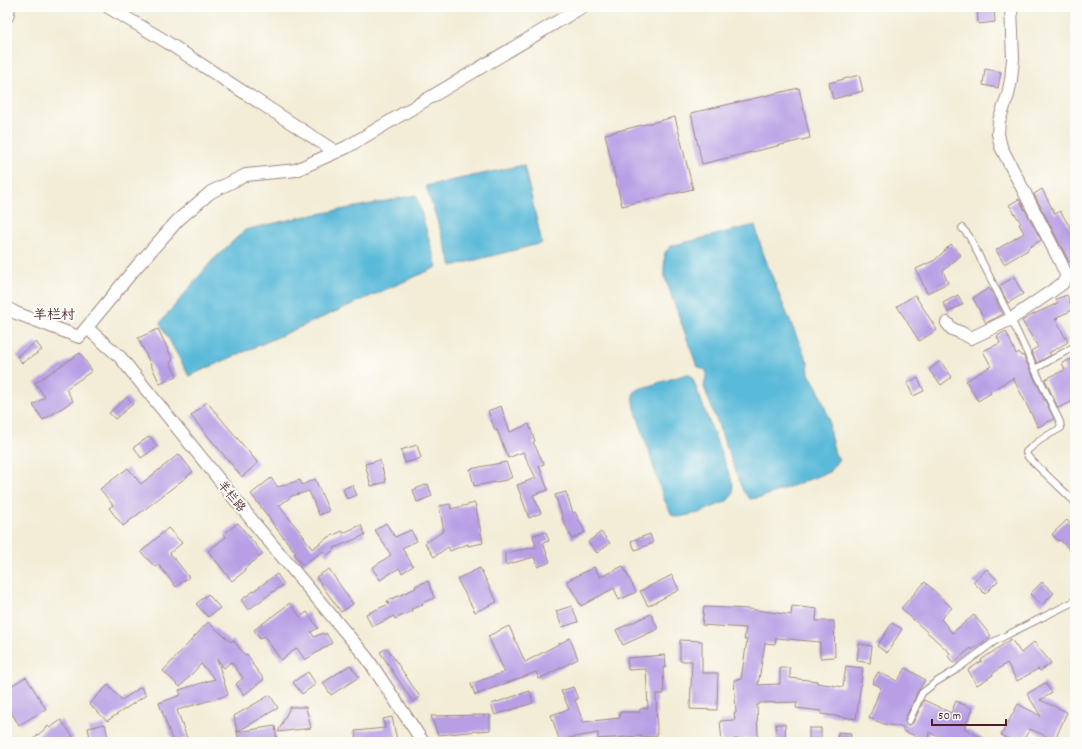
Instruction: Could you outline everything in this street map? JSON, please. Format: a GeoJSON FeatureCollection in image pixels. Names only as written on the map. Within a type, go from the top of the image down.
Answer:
{"type":"FeatureCollection","features":[{"type":"Feature","properties":{"kind":"street"},"geometry":{"type":"LineString","coordinates":[[7,17],[9,7]]}},
{"type":"Feature","properties":{"kind":"street"},"geometry":{"type":"LineString","coordinates":[[108,7],[162,39],[336,152]]}},
{"type":"Feature","properties":{"kind":"street"},"geometry":{"type":"LineString","coordinates":[[7,308],[16,313],[79,337],[132,272],[178,220],[211,192],[246,175],[296,170],[336,152],[354,143],[582,7]]}},
{"type":"Feature","properties":{"kind":"street"},"geometry":{"type":"LineString","coordinates":[[947,323],[952,329],[971,338],[1011,319],[1062,284],[1067,277],[1001,147],[998,134],[999,121],[1008,95],[1011,80],[1013,59],[1011,7]]}},
{"type":"Feature","properties":{"kind":"street","name":"羊栏路"},"geometry":{"type":"LineString","coordinates":[[87,328],[120,357],[259,529],[367,658],[423,742]]}},
{"type":"Feature","properties":{"kind":"lane"},"geometry":{"type":"LineString","coordinates":[[962,228],[969,236],[1011,319],[1060,422],[1061,428],[1050,433],[1026,452],[1028,457],[1075,502]]}},
{"type":"Feature","properties":{"kind":"lane"},"geometry":{"type":"LineString","coordinates":[[1035,369],[1075,346]]}},
{"type":"Feature","properties":{"kind":"lane"},"geometry":{"type":"LineString","coordinates":[[909,721],[922,693],[936,682],[956,670],[995,641],[1075,600]]}},
{"type":"Feature","properties":{"kind":"water"},"geometry":{"type":"Polygon","coordinates":[[[524,165],[542,243],[452,266],[426,186],[524,165]]]}},
{"type":"Feature","properties":{"kind":"water"},"geometry":{"type":"Polygon","coordinates":[[[416,195],[437,267],[189,376],[160,323],[212,261],[245,230],[297,218],[416,195]]]}},
{"type":"Feature","properties":{"kind":"water"},"geometry":{"type":"Polygon","coordinates":[[[755,225],[762,250],[808,363],[809,374],[817,387],[829,418],[830,434],[835,454],[839,459],[829,472],[762,497],[750,499],[743,491],[704,387],[707,371],[697,366],[664,275],[664,269],[665,252],[671,246],[755,225]]]}},
{"type":"Feature","properties":{"kind":"water"},"geometry":{"type":"Polygon","coordinates":[[[687,374],[692,377],[733,484],[733,494],[727,501],[699,513],[678,517],[672,515],[664,499],[633,402],[633,395],[636,390],[687,374]]]}},
{"type":"Feature","properties":{"kind":"building"},"geometry":{"type":"Polygon","coordinates":[[[994,7],[995,22],[978,24],[977,9],[994,7]]]}},
{"type":"Feature","properties":{"kind":"building"},"geometry":{"type":"Polygon","coordinates":[[[985,69],[1001,72],[998,88],[983,85],[985,69]]]}},
{"type":"Feature","properties":{"kind":"building"},"geometry":{"type":"Polygon","coordinates":[[[859,75],[863,91],[833,99],[829,83],[859,75]]]}},
{"type":"Feature","properties":{"kind":"building"},"geometry":{"type":"Polygon","coordinates":[[[799,88],[810,138],[702,164],[691,113],[799,88]]]}},
{"type":"Feature","properties":{"kind":"building"},"geometry":{"type":"Polygon","coordinates":[[[675,117],[693,189],[622,206],[605,134],[675,117]]]}},
{"type":"Feature","properties":{"kind":"building"},"geometry":{"type":"Polygon","coordinates":[[[1042,189],[1055,214],[1060,211],[1075,235],[1075,259],[1069,262],[1034,194],[1042,189]]]}},
{"type":"Feature","properties":{"kind":"building"},"geometry":{"type":"Polygon","coordinates":[[[1019,199],[1041,240],[1028,248],[1028,250],[1004,264],[996,250],[1024,233],[1019,224],[1021,223],[1009,205],[1019,199]]]}},
{"type":"Feature","properties":{"kind":"building"},"geometry":{"type":"Polygon","coordinates":[[[951,244],[961,255],[943,271],[948,283],[927,293],[916,269],[935,260],[951,244]]]}},
{"type":"Feature","properties":{"kind":"building"},"geometry":{"type":"Polygon","coordinates":[[[1014,277],[1023,294],[1008,303],[999,286],[1014,277]]]}},
{"type":"Feature","properties":{"kind":"building"},"geometry":{"type":"Polygon","coordinates":[[[989,288],[1003,314],[986,323],[973,298],[989,288]]]}},
{"type":"Feature","properties":{"kind":"building"},"geometry":{"type":"Polygon","coordinates":[[[915,295],[937,330],[919,341],[897,306],[915,295]]]}},
{"type":"Feature","properties":{"kind":"building"},"geometry":{"type":"Polygon","coordinates":[[[958,295],[963,304],[948,312],[943,303],[958,295]]]}},
{"type":"Feature","properties":{"kind":"building"},"geometry":{"type":"Polygon","coordinates":[[[1067,295],[1073,310],[1055,319],[1068,342],[1049,353],[1051,355],[1037,363],[1031,351],[1038,347],[1022,321],[1058,303],[1056,299],[1067,295]]]}},
{"type":"Feature","properties":{"kind":"building"},"geometry":{"type":"Polygon","coordinates":[[[158,329],[173,360],[170,362],[177,376],[160,384],[138,338],[158,329]]]}},
{"type":"Feature","properties":{"kind":"building"},"geometry":{"type":"Polygon","coordinates":[[[1006,331],[1016,354],[1019,352],[1021,356],[1023,355],[1054,419],[1038,427],[1013,378],[990,391],[991,393],[978,401],[966,381],[991,366],[983,351],[1000,343],[997,336],[1006,331]]]}},
{"type":"Feature","properties":{"kind":"building"},"geometry":{"type":"Polygon","coordinates":[[[36,342],[42,350],[22,363],[17,356],[36,342]]]}},
{"type":"Feature","properties":{"kind":"building"},"geometry":{"type":"Polygon","coordinates":[[[80,353],[92,371],[66,389],[73,401],[43,420],[33,405],[45,397],[35,383],[80,353]]]}},
{"type":"Feature","properties":{"kind":"building"},"geometry":{"type":"Polygon","coordinates":[[[1071,359],[1075,368],[1075,400],[1058,408],[1045,379],[1065,370],[1062,363],[1071,359]]]}},
{"type":"Feature","properties":{"kind":"building"},"geometry":{"type":"Polygon","coordinates":[[[940,361],[952,377],[941,385],[929,370],[940,361]]]}},
{"type":"Feature","properties":{"kind":"building"},"geometry":{"type":"Polygon","coordinates":[[[918,378],[924,391],[913,396],[907,383],[918,378]]]}},
{"type":"Feature","properties":{"kind":"building"},"geometry":{"type":"Polygon","coordinates":[[[127,397],[133,404],[115,419],[109,413],[127,397]]]}},
{"type":"Feature","properties":{"kind":"building"},"geometry":{"type":"Polygon","coordinates":[[[207,402],[258,463],[242,477],[191,416],[207,402]]]}},
{"type":"Feature","properties":{"kind":"building"},"geometry":{"type":"Polygon","coordinates":[[[501,406],[510,432],[529,424],[535,441],[533,442],[544,464],[539,466],[548,490],[533,495],[541,513],[529,518],[517,485],[536,478],[523,452],[508,458],[488,411],[501,406]]]}},
{"type":"Feature","properties":{"kind":"building"},"geometry":{"type":"Polygon","coordinates":[[[150,436],[157,447],[141,458],[134,447],[150,436]]]}},
{"type":"Feature","properties":{"kind":"building"},"geometry":{"type":"Polygon","coordinates":[[[417,445],[421,458],[405,463],[401,450],[417,445]]]}},
{"type":"Feature","properties":{"kind":"building"},"geometry":{"type":"Polygon","coordinates":[[[179,454],[193,472],[123,526],[109,508],[113,505],[100,489],[128,468],[141,484],[179,454]]]}},
{"type":"Feature","properties":{"kind":"building"},"geometry":{"type":"Polygon","coordinates":[[[380,460],[386,482],[371,486],[365,464],[380,460]]]}},
{"type":"Feature","properties":{"kind":"building"},"geometry":{"type":"Polygon","coordinates":[[[506,462],[512,477],[507,480],[474,486],[470,469],[506,462]]]}},
{"type":"Feature","properties":{"kind":"building"},"geometry":{"type":"Polygon","coordinates":[[[271,478],[278,487],[300,480],[302,485],[315,479],[329,511],[319,515],[309,491],[292,496],[279,506],[312,549],[327,538],[361,525],[365,535],[334,548],[335,549],[327,555],[323,551],[302,565],[294,554],[296,553],[251,494],[271,478]]]}},
{"type":"Feature","properties":{"kind":"building"},"geometry":{"type":"Polygon","coordinates":[[[428,484],[432,496],[417,502],[413,490],[428,484]]]}},
{"type":"Feature","properties":{"kind":"building"},"geometry":{"type":"Polygon","coordinates":[[[352,485],[357,495],[347,499],[343,489],[352,485]]]}},
{"type":"Feature","properties":{"kind":"building"},"geometry":{"type":"Polygon","coordinates":[[[566,492],[573,513],[575,512],[585,532],[572,539],[562,518],[555,495],[566,492]]]}},
{"type":"Feature","properties":{"kind":"building"},"geometry":{"type":"Polygon","coordinates":[[[475,503],[483,543],[468,546],[468,544],[450,551],[448,547],[434,557],[425,543],[444,531],[439,506],[450,504],[451,509],[475,503]]]}},
{"type":"Feature","properties":{"kind":"building"},"geometry":{"type":"Polygon","coordinates":[[[1067,520],[1075,529],[1075,555],[1052,534],[1067,520]]]}},
{"type":"Feature","properties":{"kind":"building"},"geometry":{"type":"Polygon","coordinates":[[[238,523],[263,554],[232,581],[208,551],[226,537],[224,534],[238,523]]]}},
{"type":"Feature","properties":{"kind":"building"},"geometry":{"type":"Polygon","coordinates":[[[386,523],[395,537],[411,530],[417,541],[402,548],[413,566],[402,573],[399,568],[380,580],[372,568],[391,555],[375,530],[386,523]]]}},
{"type":"Feature","properties":{"kind":"building"},"geometry":{"type":"Polygon","coordinates":[[[168,528],[182,543],[170,553],[189,577],[176,587],[158,564],[155,567],[141,552],[168,528]]]}},
{"type":"Feature","properties":{"kind":"building"},"geometry":{"type":"Polygon","coordinates":[[[546,532],[549,541],[543,543],[550,562],[538,567],[534,557],[505,565],[505,553],[536,547],[533,535],[546,532]]]}},
{"type":"Feature","properties":{"kind":"building"},"geometry":{"type":"Polygon","coordinates":[[[601,532],[610,543],[597,553],[588,542],[601,532]]]}},
{"type":"Feature","properties":{"kind":"building"},"geometry":{"type":"Polygon","coordinates":[[[650,534],[653,543],[635,550],[631,541],[650,534]]]}},
{"type":"Feature","properties":{"kind":"building"},"geometry":{"type":"Polygon","coordinates":[[[623,566],[636,592],[619,600],[614,588],[581,606],[567,581],[594,567],[600,577],[623,566]]]}},
{"type":"Feature","properties":{"kind":"building"},"geometry":{"type":"Polygon","coordinates":[[[480,568],[497,602],[475,612],[457,579],[480,568]]]}},
{"type":"Feature","properties":{"kind":"building"},"geometry":{"type":"Polygon","coordinates":[[[329,569],[353,604],[341,612],[316,577],[329,569]]]}},
{"type":"Feature","properties":{"kind":"building"},"geometry":{"type":"Polygon","coordinates":[[[987,569],[998,581],[985,594],[973,582],[987,569]]]}},
{"type":"Feature","properties":{"kind":"building"},"geometry":{"type":"Polygon","coordinates":[[[277,574],[284,584],[248,610],[241,600],[277,574]]]}},
{"type":"Feature","properties":{"kind":"building"},"geometry":{"type":"Polygon","coordinates":[[[672,575],[679,590],[648,606],[640,591],[672,575]]]}},
{"type":"Feature","properties":{"kind":"building"},"geometry":{"type":"Polygon","coordinates":[[[428,581],[434,598],[422,603],[423,605],[411,609],[412,611],[395,619],[394,616],[372,627],[366,614],[389,604],[387,601],[416,588],[415,586],[428,581]]]}},
{"type":"Feature","properties":{"kind":"building"},"geometry":{"type":"Polygon","coordinates":[[[925,582],[952,608],[941,619],[952,633],[974,615],[991,636],[972,650],[971,648],[953,663],[948,656],[950,653],[901,608],[925,582]]]}},
{"type":"Feature","properties":{"kind":"building"},"geometry":{"type":"Polygon","coordinates":[[[1042,582],[1054,593],[1042,605],[1030,594],[1042,582]]]}},
{"type":"Feature","properties":{"kind":"building"},"geometry":{"type":"Polygon","coordinates":[[[208,594],[220,608],[208,617],[196,604],[208,594]]]}},
{"type":"Feature","properties":{"kind":"building"},"geometry":{"type":"Polygon","coordinates":[[[290,603],[300,617],[307,612],[318,628],[311,632],[314,637],[323,633],[324,635],[326,633],[332,643],[305,660],[297,648],[281,660],[264,636],[260,639],[254,630],[290,603]]]}},
{"type":"Feature","properties":{"kind":"building"},"geometry":{"type":"Polygon","coordinates":[[[572,606],[578,622],[562,627],[556,611],[572,606]]]}},
{"type":"Feature","properties":{"kind":"building"},"geometry":{"type":"Polygon","coordinates":[[[792,606],[817,609],[816,621],[834,621],[835,657],[820,658],[820,642],[776,638],[775,644],[765,643],[758,685],[780,684],[780,668],[790,668],[790,678],[817,681],[817,683],[843,687],[846,666],[863,668],[856,719],[821,714],[822,711],[796,708],[797,702],[759,703],[759,705],[757,705],[758,738],[734,739],[734,742],[722,742],[720,721],[735,720],[734,680],[741,679],[747,640],[744,640],[746,628],[702,625],[704,607],[749,609],[791,615],[792,606]]]}},
{"type":"Feature","properties":{"kind":"building"},"geometry":{"type":"Polygon","coordinates":[[[651,614],[658,629],[623,645],[616,630],[651,614]]]}},
{"type":"Feature","properties":{"kind":"building"},"geometry":{"type":"Polygon","coordinates":[[[208,622],[231,642],[233,640],[245,655],[247,654],[253,663],[252,664],[264,679],[244,695],[236,684],[243,678],[231,662],[224,668],[217,659],[228,695],[177,710],[187,738],[173,742],[159,703],[181,695],[179,690],[215,679],[201,664],[180,687],[163,671],[208,622]]]}},
{"type":"Feature","properties":{"kind":"building"},"geometry":{"type":"Polygon","coordinates":[[[892,623],[902,629],[887,653],[877,646],[892,623]]]}},
{"type":"Feature","properties":{"kind":"building"},"geometry":{"type":"Polygon","coordinates":[[[509,626],[525,662],[570,638],[578,659],[539,679],[536,672],[475,695],[471,684],[505,672],[488,636],[509,626]]]}},
{"type":"Feature","properties":{"kind":"building"},"geometry":{"type":"Polygon","coordinates":[[[1011,639],[1021,653],[1034,642],[1051,663],[1040,671],[1038,669],[1017,681],[1007,663],[992,674],[993,675],[977,685],[968,670],[1011,639]]]}},
{"type":"Feature","properties":{"kind":"building"},"geometry":{"type":"Polygon","coordinates":[[[680,640],[702,641],[702,673],[718,673],[717,710],[690,709],[692,661],[680,661],[680,640]]]}},
{"type":"Feature","properties":{"kind":"building"},"geometry":{"type":"Polygon","coordinates":[[[859,644],[872,646],[870,663],[857,661],[859,644]]]}},
{"type":"Feature","properties":{"kind":"building"},"geometry":{"type":"Polygon","coordinates":[[[387,648],[420,697],[413,702],[380,652],[387,648]]]}},
{"type":"Feature","properties":{"kind":"building"},"geometry":{"type":"Polygon","coordinates":[[[665,655],[666,667],[663,668],[664,694],[656,694],[657,736],[598,739],[598,733],[569,738],[570,739],[560,742],[551,715],[569,709],[561,691],[573,687],[578,699],[575,700],[583,722],[620,718],[620,712],[640,712],[640,709],[648,708],[646,669],[628,670],[627,658],[665,655]]]}},
{"type":"Feature","properties":{"kind":"building"},"geometry":{"type":"Polygon","coordinates":[[[350,665],[359,677],[331,695],[323,683],[350,665]]]}},
{"type":"Feature","properties":{"kind":"building"},"geometry":{"type":"Polygon","coordinates":[[[906,668],[925,680],[915,696],[905,719],[906,724],[909,725],[913,723],[924,700],[951,713],[956,701],[973,709],[964,728],[989,742],[946,742],[929,732],[928,741],[903,731],[903,727],[884,724],[869,718],[881,687],[872,683],[878,672],[897,681],[906,668]]]}},
{"type":"Feature","properties":{"kind":"building"},"geometry":{"type":"Polygon","coordinates":[[[308,672],[316,684],[302,694],[293,682],[308,672]]]}},
{"type":"Feature","properties":{"kind":"building"},"geometry":{"type":"Polygon","coordinates":[[[26,677],[46,709],[19,725],[7,706],[7,688],[26,677]]]}},
{"type":"Feature","properties":{"kind":"building"},"geometry":{"type":"Polygon","coordinates":[[[1045,683],[1052,693],[1040,700],[1067,712],[1055,740],[1030,729],[1022,742],[1014,742],[1001,735],[1018,704],[1041,716],[1027,694],[1045,683]]]}},
{"type":"Feature","properties":{"kind":"building"},"geometry":{"type":"Polygon","coordinates":[[[108,685],[122,700],[141,687],[146,695],[107,721],[89,704],[108,685]]]}},
{"type":"Feature","properties":{"kind":"building"},"geometry":{"type":"Polygon","coordinates":[[[530,691],[533,703],[495,715],[491,704],[530,691]]]}},
{"type":"Feature","properties":{"kind":"building"},"geometry":{"type":"Polygon","coordinates":[[[270,695],[278,708],[237,732],[234,716],[270,695]]]}},
{"type":"Feature","properties":{"kind":"building"},"geometry":{"type":"Polygon","coordinates":[[[290,707],[306,707],[311,728],[278,732],[290,707]]]}},
{"type":"Feature","properties":{"kind":"building"},"geometry":{"type":"Polygon","coordinates":[[[490,715],[490,730],[438,735],[431,716],[490,715]]]}},
{"type":"Feature","properties":{"kind":"building"},"geometry":{"type":"Polygon","coordinates":[[[392,717],[397,740],[388,742],[388,740],[356,742],[355,731],[385,728],[383,719],[392,717]]]}},
{"type":"Feature","properties":{"kind":"building"},"geometry":{"type":"Polygon","coordinates":[[[61,720],[74,738],[68,742],[30,742],[48,726],[50,728],[61,720]]]}},
{"type":"Feature","properties":{"kind":"building"},"geometry":{"type":"Polygon","coordinates":[[[105,724],[109,742],[91,742],[88,728],[105,724]]]}},
{"type":"Feature","properties":{"kind":"building"},"geometry":{"type":"Polygon","coordinates":[[[776,724],[785,724],[786,742],[777,742],[776,724]]]}},
{"type":"Feature","properties":{"kind":"building"},"geometry":{"type":"Polygon","coordinates":[[[275,726],[277,742],[239,742],[237,732],[275,726]]]}},
{"type":"Feature","properties":{"kind":"building"},"geometry":{"type":"Polygon","coordinates":[[[809,728],[821,728],[821,739],[809,739],[809,728]]]}},
{"type":"Feature","properties":{"kind":"building"},"geometry":{"type":"Polygon","coordinates":[[[838,732],[851,733],[850,742],[837,742],[838,732]]]}},
{"type":"Feature","properties":{"kind":"district","name":"羊栏村"},"geometry":{"type":"Point","coordinates":[54,314]}}]}
